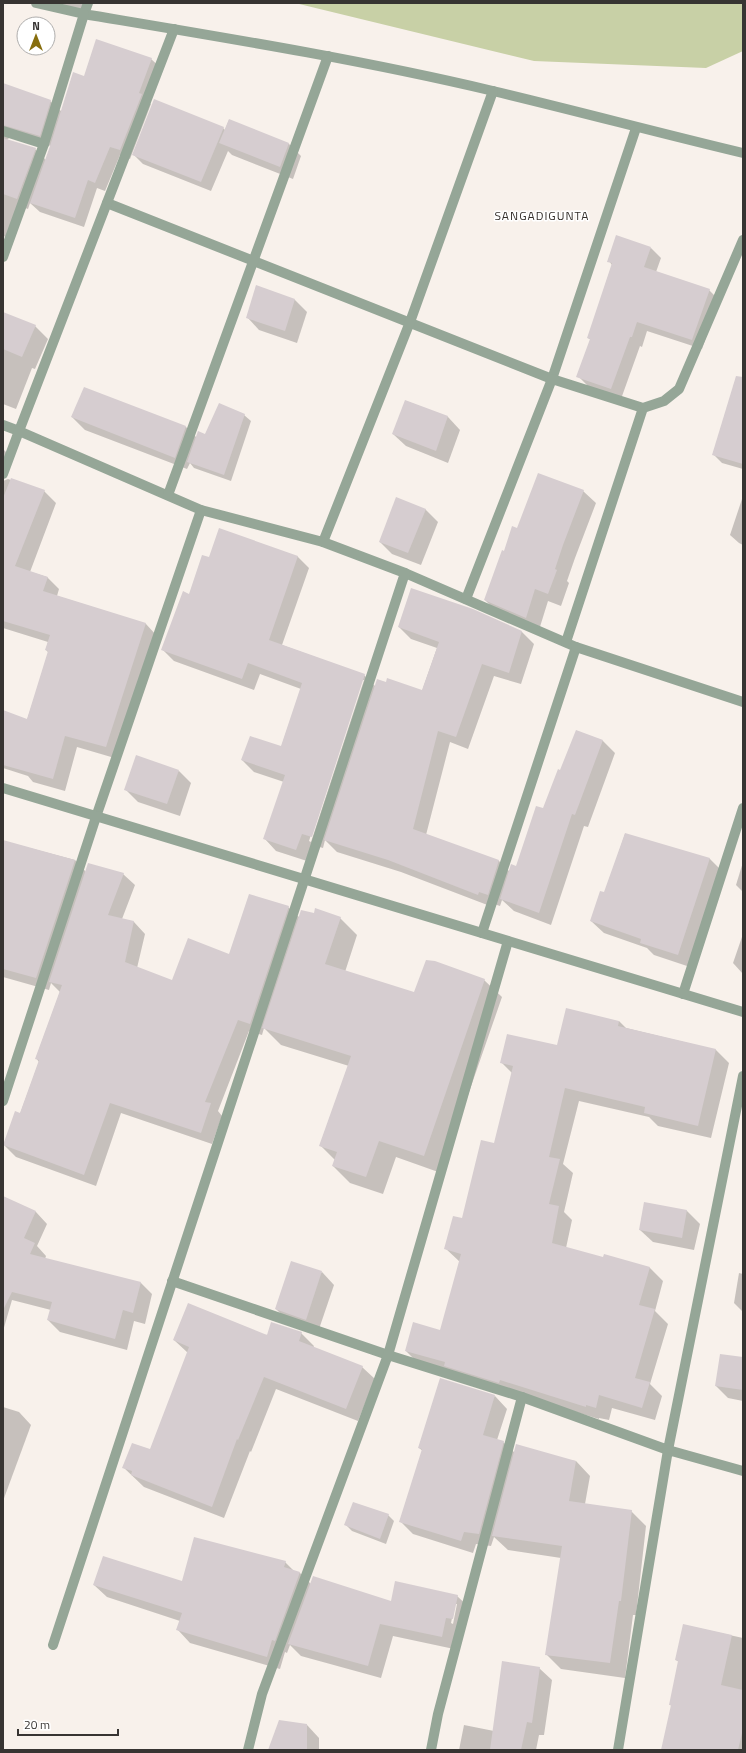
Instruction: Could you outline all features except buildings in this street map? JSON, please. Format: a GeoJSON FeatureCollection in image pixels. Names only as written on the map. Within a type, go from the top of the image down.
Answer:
{"type":"FeatureCollection","features":[{"type":"Feature","properties":{"kind":"street"},"geometry":{"type":"LineString","coordinates":[[36,3],[84,14],[328,56],[493,90],[636,128],[743,153]]}},
{"type":"Feature","properties":{"kind":"street"},"geometry":{"type":"LineString","coordinates":[[3,257],[6,241],[44,144],[88,3]]}},
{"type":"Feature","properties":{"kind":"street"},"geometry":{"type":"LineString","coordinates":[[3,474],[18,431],[174,29]]}},
{"type":"Feature","properties":{"kind":"street"},"geometry":{"type":"LineString","coordinates":[[168,495],[328,56]]}},
{"type":"Feature","properties":{"kind":"street"},"geometry":{"type":"LineString","coordinates":[[323,542],[410,322],[493,90]]}},
{"type":"Feature","properties":{"kind":"street"},"geometry":{"type":"LineString","coordinates":[[466,599],[552,379],[636,128]]}},
{"type":"Feature","properties":{"kind":"street"},"geometry":{"type":"LineString","coordinates":[[3,131],[44,144]]}},
{"type":"Feature","properties":{"kind":"street"},"geometry":{"type":"LineString","coordinates":[[106,203],[254,260],[552,379],[643,408],[664,402],[679,389],[743,240]]}},
{"type":"Feature","properties":{"kind":"street"},"geometry":{"type":"LineString","coordinates":[[566,642],[643,408]]}},
{"type":"Feature","properties":{"kind":"street"},"geometry":{"type":"LineString","coordinates":[[3,425],[202,510],[323,542],[405,573],[576,647],[743,702]]}},
{"type":"Feature","properties":{"kind":"street"},"geometry":{"type":"LineString","coordinates":[[3,1101],[96,817],[202,510]]}},
{"type":"Feature","properties":{"kind":"street"},"geometry":{"type":"LineString","coordinates":[[53,1645],[405,573]]}},
{"type":"Feature","properties":{"kind":"street"},"geometry":{"type":"LineString","coordinates":[[482,933],[576,647]]}},
{"type":"Feature","properties":{"kind":"street"},"geometry":{"type":"LineString","coordinates":[[3,788],[743,1012]]}},
{"type":"Feature","properties":{"kind":"street"},"geometry":{"type":"LineString","coordinates":[[683,994],[743,808]]}},
{"type":"Feature","properties":{"kind":"street"},"geometry":{"type":"LineString","coordinates":[[248,1750],[262,1694],[388,1355],[508,941]]}},
{"type":"Feature","properties":{"kind":"street"},"geometry":{"type":"LineString","coordinates":[[618,1750],[668,1450],[743,1076]]}},
{"type":"Feature","properties":{"kind":"street"},"geometry":{"type":"LineString","coordinates":[[172,1281],[388,1355],[522,1397],[668,1450],[743,1471]]}},
{"type":"Feature","properties":{"kind":"street"},"geometry":{"type":"LineString","coordinates":[[431,1750],[438,1714],[522,1397]]}},
{"type":"Feature","properties":{"kind":"green space"},"geometry":{"type":"Polygon","coordinates":[[[295,3],[743,3],[743,51],[706,68],[534,61],[295,3]]]}},
{"type":"Feature","properties":{"kind":"district","name":"SANGADIGUNTA"},"geometry":{"type":"Point","coordinates":[542,216]}}]}
